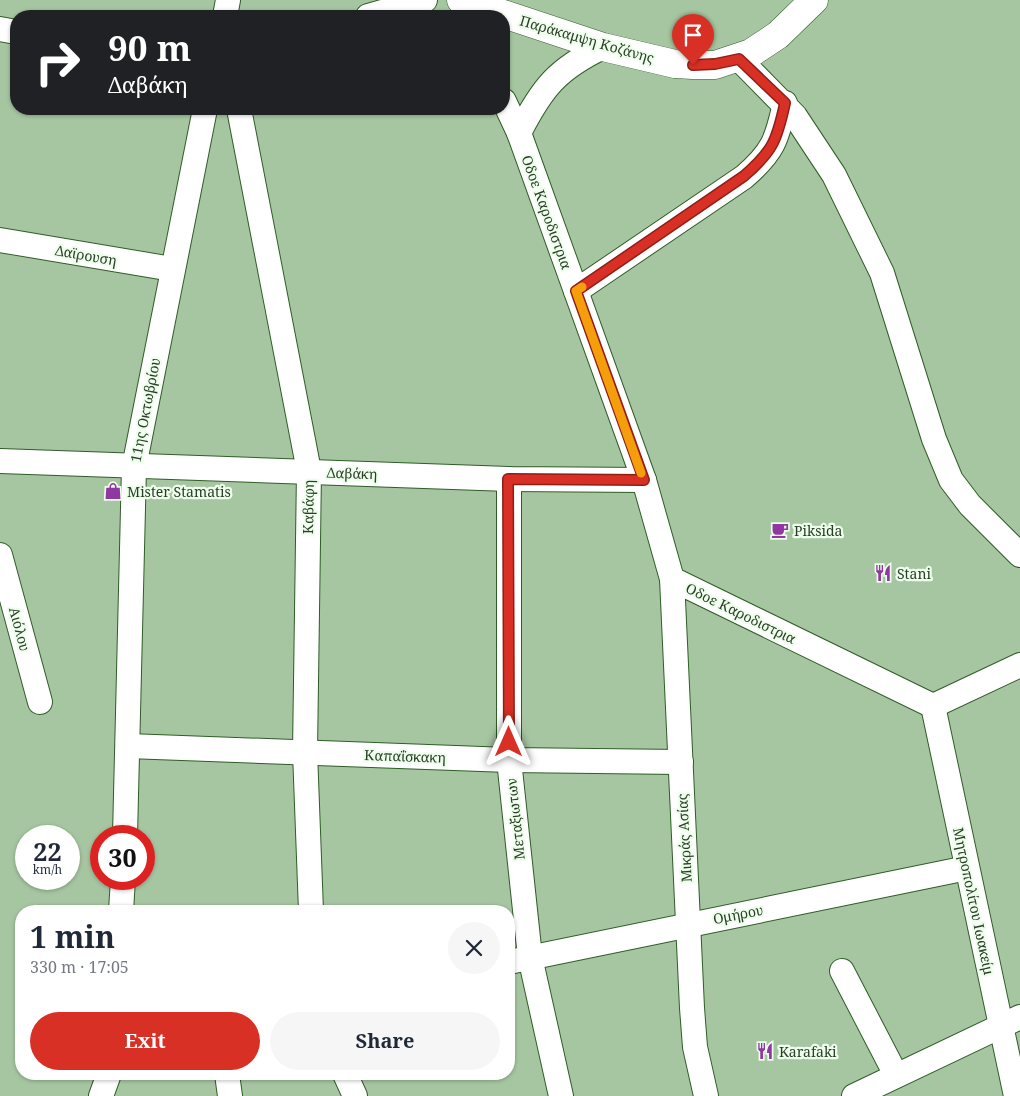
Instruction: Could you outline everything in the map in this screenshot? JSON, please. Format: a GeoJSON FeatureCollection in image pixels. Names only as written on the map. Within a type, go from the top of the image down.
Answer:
{"type":"FeatureCollection","features":[{"type":"Feature","properties":{"kind":"main road","name":"Παράκαμψη Κοζάνης"},"geometry":{"type":"LineString","coordinates":[[461,0],[491,10]]}},
{"type":"Feature","properties":{"kind":"main road","name":"Παράκαμψη Κοζάνης"},"geometry":{"type":"LineString","coordinates":[[510,16],[603,47],[675,64],[715,64],[739,59],[765,45],[814,0]]}},
{"type":"Feature","properties":{"kind":"street"},"geometry":{"type":"LineString","coordinates":[[389,10],[425,0]]}},
{"type":"Feature","properties":{"kind":"street"},"geometry":{"type":"LineString","coordinates":[[519,133],[536,99],[550,83],[578,59],[603,47]]}},
{"type":"Feature","properties":{"kind":"street"},"geometry":{"type":"LineString","coordinates":[[739,59],[785,103],[834,175],[882,273],[934,439],[950,480],[970,505],[1020,555]]}},
{"type":"Feature","properties":{"kind":"street"},"geometry":{"type":"LineString","coordinates":[[576,291],[744,176],[760,163],[778,135],[785,103]]}},
{"type":"Feature","properties":{"kind":"street","name":"Oδοε Καροδιστρια"},"geometry":{"type":"LineString","coordinates":[[510,114],[519,133],[644,480],[672,579],[933,706]]}},
{"type":"Feature","properties":{"kind":"street","name":"11ης Οκτωβρίου"},"geometry":{"type":"LineString","coordinates":[[125,825],[134,467],[204,115]]}},
{"type":"Feature","properties":{"kind":"street","name":"Καβάφη"},"geometry":{"type":"LineString","coordinates":[[240,115],[309,472],[305,752],[312,905]]}},
{"type":"Feature","properties":{"kind":"street","name":"Δαϊρουση"},"geometry":{"type":"LineString","coordinates":[[0,240],[172,269]]}},
{"type":"Feature","properties":{"kind":"street","name":"Δαβάκη"},"geometry":{"type":"LineString","coordinates":[[0,461],[508,479],[644,480]]}},
{"type":"Feature","properties":{"kind":"street","name":"Μεταξιωτων"},"geometry":{"type":"LineString","coordinates":[[508,479],[509,760],[519,960],[562,1096]]}},
{"type":"Feature","properties":{"kind":"street","name":"Αιόλου"},"geometry":{"type":"LineString","coordinates":[[0,555],[40,702]]}},
{"type":"Feature","properties":{"kind":"street","name":"Μικράς Ασίας"},"geometry":{"type":"LineString","coordinates":[[672,579],[695,1048],[706,1096]]}},
{"type":"Feature","properties":{"kind":"street"},"geometry":{"type":"LineString","coordinates":[[933,706],[1020,665]]}},
{"type":"Feature","properties":{"kind":"street","name":"Μητροπολίτου Ιωακείμ"},"geometry":{"type":"LineString","coordinates":[[933,706],[967,868],[1010,1022],[1016,1096]]}},
{"type":"Feature","properties":{"kind":"street","name":"Καπαΐσκακη"},"geometry":{"type":"LineString","coordinates":[[128,746],[509,760],[681,762]]}},
{"type":"Feature","properties":{"kind":"street","name":"Ομήρου"},"geometry":{"type":"LineString","coordinates":[[519,960],[967,868]]}},
{"type":"Feature","properties":{"kind":"street"},"geometry":{"type":"LineString","coordinates":[[121,905],[122,890]]}},
{"type":"Feature","properties":{"kind":"street"},"geometry":{"type":"LineString","coordinates":[[842,971],[896,1075]]}},
{"type":"Feature","properties":{"kind":"street"},"geometry":{"type":"LineString","coordinates":[[854,1096],[1010,1022]]}},
{"type":"Feature","properties":{"kind":"street"},"geometry":{"type":"LineString","coordinates":[[101,1096],[107,1080]]}},
{"type":"Feature","properties":{"kind":"street"},"geometry":{"type":"LineString","coordinates":[[229,1080],[230,1096]]}},
{"type":"Feature","properties":{"kind":"street"},"geometry":{"type":"LineString","coordinates":[[348,1080],[356,1096]]}},
{"type":"Feature","properties":{"kind":"green space"},"geometry":{"type":"Polygon","coordinates":[[[0,0],[1020,0],[1020,1096],[0,1096],[0,0]]]}},
{"type":"Feature","properties":{"kind":"slow traffic"},"geometry":{"type":"LineString","coordinates":[[582,287],[576,291],[641,473]]}},
{"type":"Feature","properties":{"kind":"place","name":"Mister Stamatis"},"geometry":{"type":"Point","coordinates":[113,491]}},
{"type":"Feature","properties":{"kind":"place","name":"Piksida"},"geometry":{"type":"Point","coordinates":[780,530]}},
{"type":"Feature","properties":{"kind":"place","name":"Stani"},"geometry":{"type":"Point","coordinates":[883,573]}},
{"type":"Feature","properties":{"kind":"place","name":"Karafaki"},"geometry":{"type":"Point","coordinates":[765,1051]}},
{"type":"Feature","properties":{"kind":"route"},"geometry":{"type":"LineString","coordinates":[[509,742],[508,479],[644,480],[576,291],[744,176],[760,163],[778,135],[785,103],[739,59],[715,64],[693,65]]}}]}
